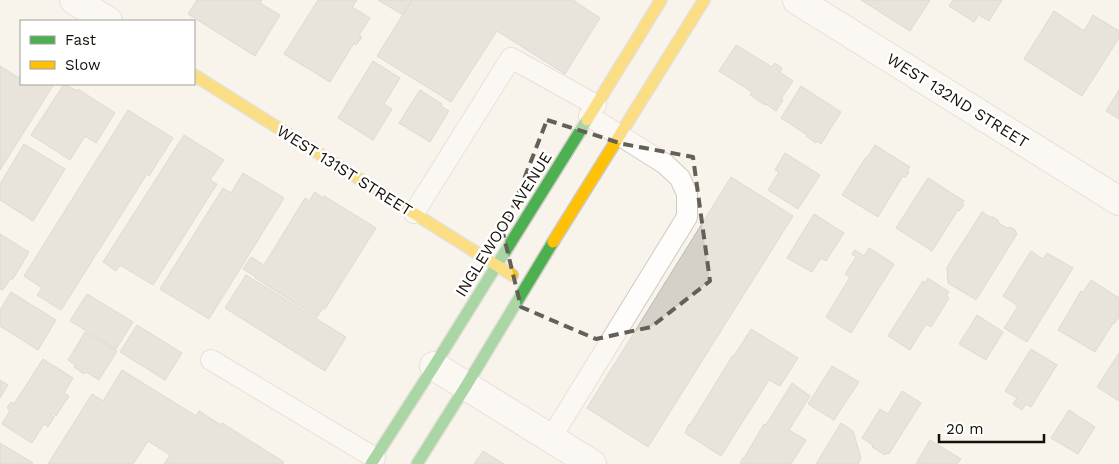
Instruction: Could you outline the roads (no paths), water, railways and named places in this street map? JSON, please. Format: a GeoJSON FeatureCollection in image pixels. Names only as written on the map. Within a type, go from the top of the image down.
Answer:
{"type":"FeatureCollection","features":[{"type":"Feature","properties":{"kind":"main road","name":"INGLEWOOD AVENUE"},"geometry":{"type":"LineString","coordinates":[[373,461],[661,0]]}},
{"type":"Feature","properties":{"kind":"main road"},"geometry":{"type":"LineString","coordinates":[[417,464],[704,0]]}},
{"type":"Feature","properties":{"kind":"main road","name":"WEST 131ST STREET"},"geometry":{"type":"LineString","coordinates":[[195,76],[527,284]]}},
{"type":"Feature","properties":{"kind":"street"},"geometry":{"type":"LineString","coordinates":[[74,0],[106,20]]}},
{"type":"Feature","properties":{"kind":"street","name":"WEST 132ND STREET"},"geometry":{"type":"LineString","coordinates":[[798,0],[1119,200]]}},
{"type":"Feature","properties":{"kind":"street"},"geometry":{"type":"LineString","coordinates":[[434,366],[592,464]]}},
{"type":"Feature","properties":{"kind":"lane"},"geometry":{"type":"LineString","coordinates":[[414,213],[511,58],[592,110],[620,135],[666,164],[680,178],[687,194],[687,217],[551,438]]}},
{"type":"Feature","properties":{"kind":"lane"},"geometry":{"type":"LineString","coordinates":[[211,360],[373,461]]}}]}
